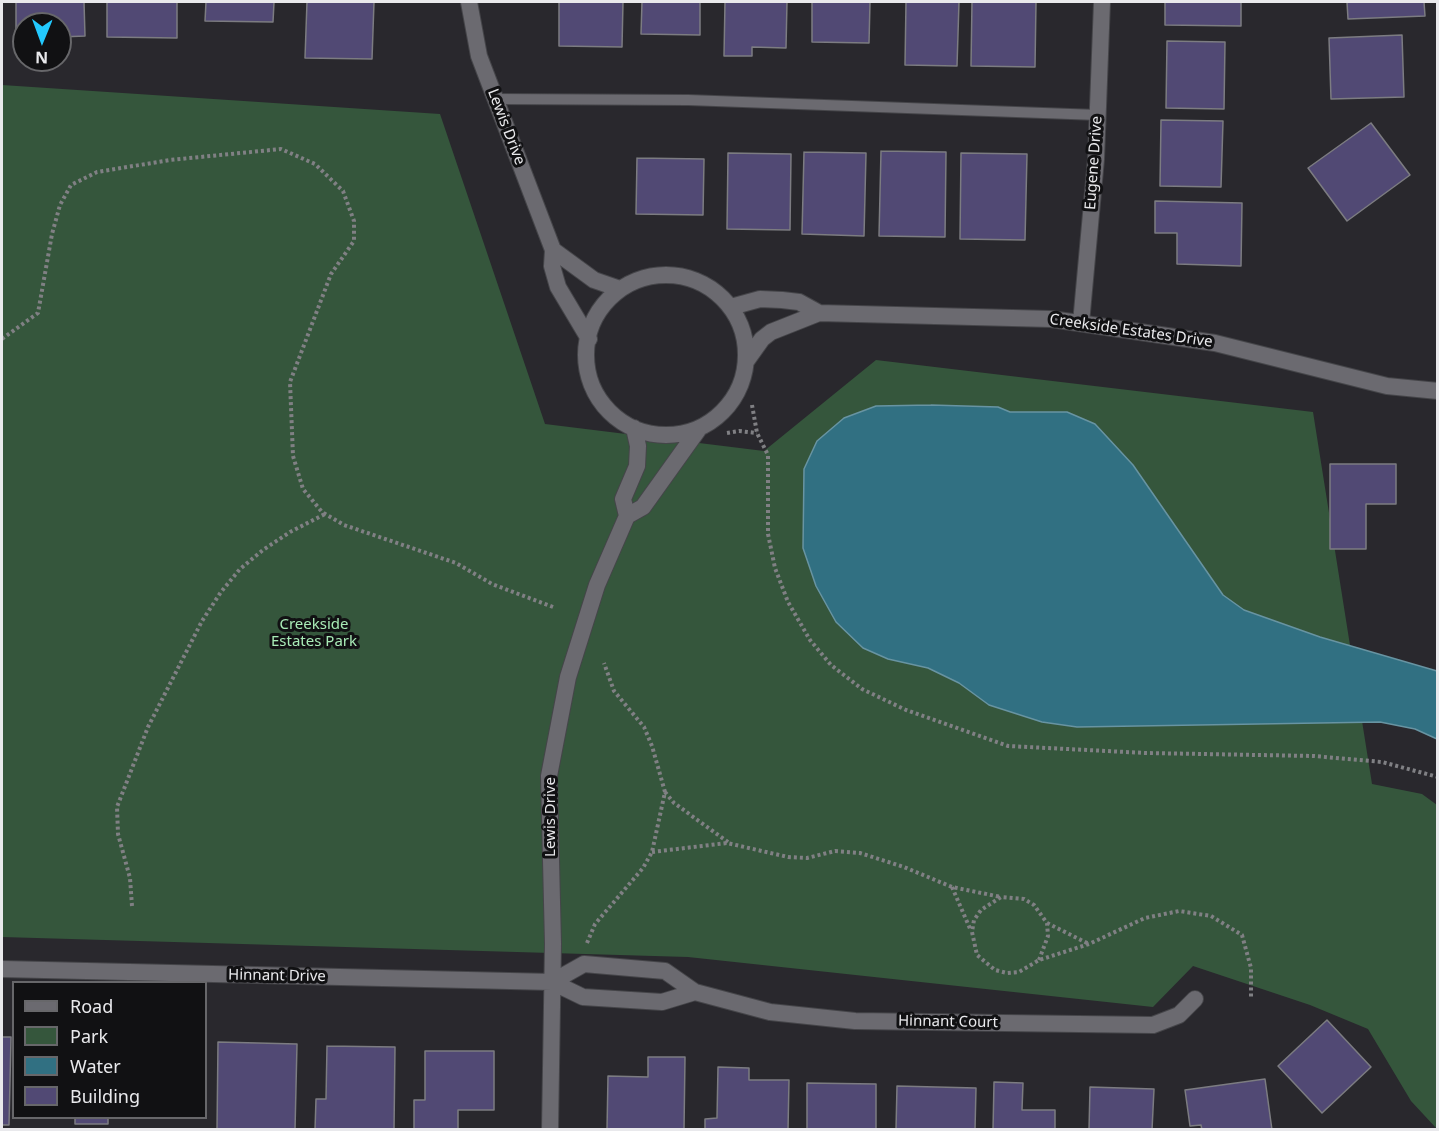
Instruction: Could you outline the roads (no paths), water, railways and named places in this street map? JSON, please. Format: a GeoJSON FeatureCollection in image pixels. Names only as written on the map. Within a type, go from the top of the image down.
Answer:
{"type":"FeatureCollection","features":[{"type":"Feature","properties":{"kind":"street","name":"Lewis Drive"},"geometry":{"type":"LineString","coordinates":[[469,2],[479,56],[553,250],[552,266],[558,287],[589,339]]}},
{"type":"Feature","properties":{"kind":"street","name":"Eugene Drive"},"geometry":{"type":"LineString","coordinates":[[1081,323],[1098,115],[1102,2]]}},
{"type":"Feature","properties":{"kind":"street"},"geometry":{"type":"LineString","coordinates":[[553,250],[594,280],[620,289]]}},
{"type":"Feature","properties":{"kind":"street"},"geometry":{"type":"LineString","coordinates":[[656,275],[680,275],[706,285],[731,307],[744,332],[747,360],[739,392],[722,415],[698,430],[664,434],[634,428],[612,415],[597,397],[585,359],[592,322],[599,309],[620,289],[656,275]]}},
{"type":"Feature","properties":{"kind":"street","name":"Creekside Estates Drive"},"geometry":{"type":"LineString","coordinates":[[731,307],[760,299],[782,300],[799,302],[819,313]]}},
{"type":"Feature","properties":{"kind":"street","name":"Creekside Estates Drive"},"geometry":{"type":"LineString","coordinates":[[747,360],[762,339],[771,332],[819,313],[1050,319],[1215,343],[1387,386],[1437,391]]}},
{"type":"Feature","properties":{"kind":"street","name":"Lewis Drive"},"geometry":{"type":"LineString","coordinates":[[627,516],[622,499],[637,466],[638,446],[634,428]]}},
{"type":"Feature","properties":{"kind":"street","name":"Lewis Drive"},"geometry":{"type":"LineString","coordinates":[[550,1130],[552,982],[549,776],[568,677],[597,585],[627,516],[643,507],[698,430]]}},
{"type":"Feature","properties":{"kind":"street","name":"Hinnant Court"},"geometry":{"type":"LineString","coordinates":[[552,982],[584,964],[665,971],[695,992],[770,1012],[855,1021],[1153,1025],[1179,1015],[1195,999]]}},
{"type":"Feature","properties":{"kind":"street","name":"Hinnant Drive"},"geometry":{"type":"LineString","coordinates":[[2,969],[552,982]]}},
{"type":"Feature","properties":{"kind":"street"},"geometry":{"type":"LineString","coordinates":[[552,982],[583,997],[662,1002],[695,992]]}},
{"type":"Feature","properties":{"kind":"lane"},"geometry":{"type":"LineString","coordinates":[[496,99],[700,101],[1098,115]]}},
{"type":"Feature","properties":{"kind":"water"},"geometry":{"type":"Polygon","coordinates":[[[876,406],[998,407],[1010,412],[1067,412],[1095,424],[1133,465],[1223,595],[1244,610],[1320,637],[1437,671],[1437,739],[1415,729],[1380,722],[1077,727],[1042,722],[989,705],[959,683],[928,668],[888,659],[863,648],[836,622],[816,586],[803,548],[804,469],[817,441],[844,418],[876,406]]]}},
{"type":"Feature","properties":{"kind":"park label","name":"Creekside Estates Park"},"geometry":{"type":"Point","coordinates":[314,634]}}]}
